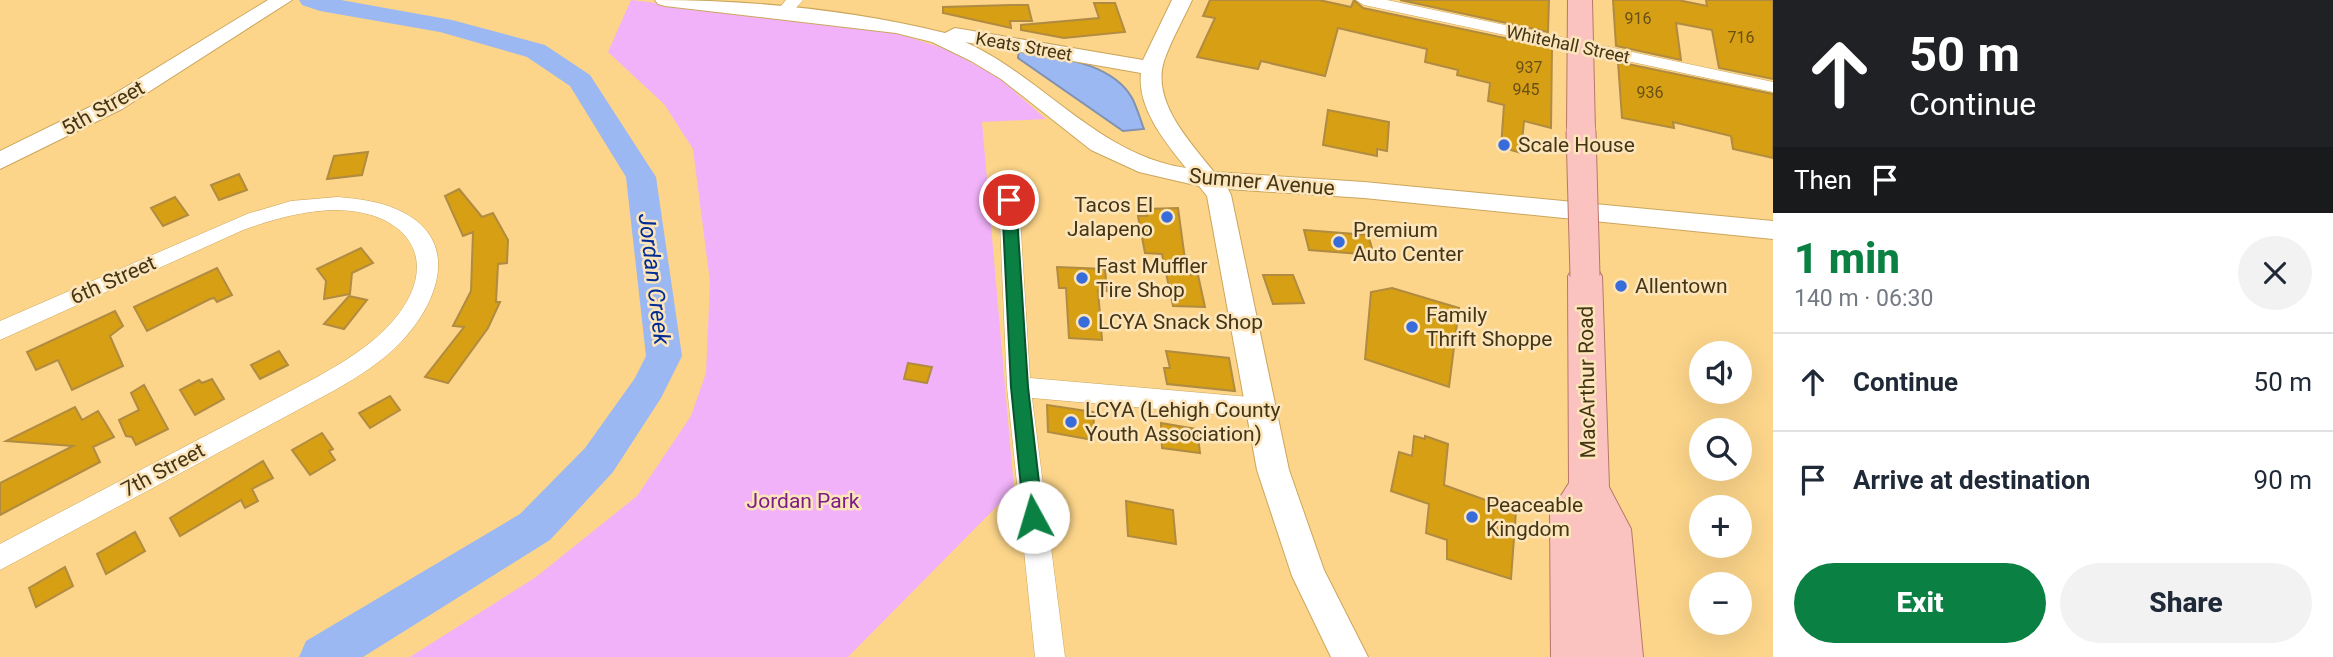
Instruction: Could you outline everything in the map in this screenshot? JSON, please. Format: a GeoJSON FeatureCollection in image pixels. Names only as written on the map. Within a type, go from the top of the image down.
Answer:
{"type":"FeatureCollection","features":[{"type":"Feature","properties":{"kind":"main road","name":"MacArthur Road"},"geometry":{"type":"LineString","coordinates":[[1580,0],[1589,488],[1610,529],[1620,657]]}},
{"type":"Feature","properties":{"kind":"main road","name":"MacArthur Road"},"geometry":{"type":"LineString","coordinates":[[1574,657],[1570,513],[1589,488]]}},
{"type":"Feature","properties":{"kind":"street","name":"5th Street"},"geometry":{"type":"LineString","coordinates":[[0,162],[114,104],[282,0]]}},
{"type":"Feature","properties":{"kind":"street","name":"Sumner Avenue"},"geometry":{"type":"LineString","coordinates":[[665,0],[788,7],[896,27],[939,38],[979,56],[1031,91],[1078,130],[1124,158],[1177,175],[1209,180],[1364,190],[1773,230]]}},
{"type":"Feature","properties":{"kind":"street"},"geometry":{"type":"LineString","coordinates":[[1182,0],[1152,68],[1154,100],[1161,116],[1209,180],[1222,202],[1273,470],[1292,531],[1315,587],[1350,657]]}},
{"type":"Feature","properties":{"kind":"street","name":"Whitehall Street"},"geometry":{"type":"LineString","coordinates":[[1364,0],[1773,87]]}},
{"type":"Feature","properties":{"kind":"street","name":"Keats Street"},"geometry":{"type":"LineString","coordinates":[[896,27],[965,35],[1152,68]]}},
{"type":"Feature","properties":{"kind":"street"},"geometry":{"type":"LineString","coordinates":[[1009,200],[1009,243],[1019,387],[1050,657]]}},
{"type":"Feature","properties":{"kind":"street","name":"6th Street"},"geometry":{"type":"LineString","coordinates":[[0,331],[226,230],[277,211],[309,205],[355,203],[399,217],[422,238],[430,261],[428,278],[411,315],[376,352],[327,383]]}},
{"type":"Feature","properties":{"kind":"street","name":"7th Street"},"geometry":{"type":"LineString","coordinates":[[0,558],[327,383]]}},
{"type":"Feature","properties":{"kind":"street"},"geometry":{"type":"LineString","coordinates":[[1019,387],[1261,408]]}},
{"type":"Feature","properties":{"kind":"green space","name":"Jordan Park"},"geometry":{"type":"Polygon","coordinates":[[[631,0],[886,30],[946,49],[998,77],[1046,119],[982,122],[1014,489],[848,657],[410,657],[536,577],[637,496],[691,416],[706,373],[710,282],[693,149],[664,104],[608,52],[631,0]]]}},
{"type":"Feature","properties":{"kind":"water"},"geometry":{"type":"Polygon","coordinates":[[[1019,50],[1082,63],[1111,76],[1132,98],[1144,129],[1123,131],[1018,58],[1019,50]]]}},
{"type":"Feature","properties":{"kind":"building"},"geometry":{"type":"Polygon","coordinates":[[[1210,0],[1319,0],[1351,7],[1354,0],[1363,8],[1552,48],[1551,128],[1524,121],[1521,153],[1501,147],[1504,105],[1488,101],[1490,83],[1457,75],[1458,70],[1425,62],[1427,49],[1338,28],[1325,76],[1261,61],[1258,69],[1197,57],[1215,18],[1203,16],[1210,0]]]}},
{"type":"Feature","properties":{"kind":"building"},"geometry":{"type":"Polygon","coordinates":[[[1400,0],[1549,0],[1548,32],[1400,0]]]}},
{"type":"Feature","properties":{"kind":"building"},"geometry":{"type":"Polygon","coordinates":[[[1613,0],[1678,0],[1707,6],[1706,0],[1773,0],[1773,79],[1719,68],[1712,30],[1676,23],[1681,60],[1616,46],[1613,0]]]}},
{"type":"Feature","properties":{"kind":"building"},"geometry":{"type":"Polygon","coordinates":[[[1094,3],[1115,3],[1125,32],[1064,38],[1021,30],[1021,25],[1099,18],[1094,3]]]}},
{"type":"Feature","properties":{"kind":"building"},"geometry":{"type":"Polygon","coordinates":[[[1028,5],[1032,21],[1010,21],[1011,28],[943,13],[943,7],[1028,5]]]}},
{"type":"Feature","properties":{"kind":"building"},"geometry":{"type":"Polygon","coordinates":[[[1618,62],[1773,94],[1773,158],[1733,149],[1731,136],[1673,122],[1674,128],[1622,118],[1618,62]]]}},
{"type":"Feature","properties":{"kind":"building"},"geometry":{"type":"Polygon","coordinates":[[[1328,110],[1389,122],[1387,151],[1377,149],[1377,156],[1323,145],[1328,110]]]}},
{"type":"Feature","properties":{"kind":"building"},"geometry":{"type":"Polygon","coordinates":[[[368,152],[362,175],[327,179],[334,156],[368,152]]]}},
{"type":"Feature","properties":{"kind":"building"},"geometry":{"type":"Polygon","coordinates":[[[239,174],[247,190],[219,200],[211,185],[239,174]]]}},
{"type":"Feature","properties":{"kind":"building"},"geometry":{"type":"Polygon","coordinates":[[[459,189],[482,217],[493,213],[508,240],[507,263],[498,264],[496,302],[500,302],[488,328],[448,383],[425,377],[464,327],[453,326],[471,291],[473,232],[463,236],[445,196],[459,189]]]}},
{"type":"Feature","properties":{"kind":"building"},"geometry":{"type":"Polygon","coordinates":[[[175,197],[188,215],[163,226],[151,208],[175,197]]]}},
{"type":"Feature","properties":{"kind":"building"},"geometry":{"type":"Polygon","coordinates":[[[1178,208],[1187,274],[1198,275],[1205,307],[1173,306],[1162,254],[1145,253],[1138,216],[1147,216],[1145,209],[1178,208]]]}},
{"type":"Feature","properties":{"kind":"building","name":"Premium Auto Center"},"geometry":{"type":"Polygon","coordinates":[[[1304,230],[1368,235],[1374,255],[1309,250],[1304,230]]]}},
{"type":"Feature","properties":{"kind":"building"},"geometry":{"type":"Polygon","coordinates":[[[361,248],[373,263],[352,273],[350,294],[324,299],[326,281],[317,269],[361,248]]]}},
{"type":"Feature","properties":{"kind":"building"},"geometry":{"type":"Polygon","coordinates":[[[1057,267],[1105,269],[1107,291],[1098,290],[1102,340],[1069,338],[1066,288],[1059,288],[1057,267]]]}},
{"type":"Feature","properties":{"kind":"building"},"geometry":{"type":"Polygon","coordinates":[[[217,268],[232,295],[217,302],[214,298],[210,299],[147,331],[134,307],[217,268]]]}},
{"type":"Feature","properties":{"kind":"building"},"geometry":{"type":"Polygon","coordinates":[[[1263,275],[1293,275],[1304,303],[1273,304],[1263,275]]]}},
{"type":"Feature","properties":{"kind":"building","name":"Family Thrift Shoppe"},"geometry":{"type":"Polygon","coordinates":[[[1392,288],[1459,308],[1449,387],[1365,359],[1371,292],[1392,288]]]}},
{"type":"Feature","properties":{"kind":"building"},"geometry":{"type":"Polygon","coordinates":[[[349,296],[367,300],[344,329],[324,324],[349,296]]]}},
{"type":"Feature","properties":{"kind":"building"},"geometry":{"type":"Polygon","coordinates":[[[115,311],[123,326],[110,336],[123,366],[72,390],[58,360],[36,370],[27,352],[115,311]]]}},
{"type":"Feature","properties":{"kind":"building"},"geometry":{"type":"Polygon","coordinates":[[[279,351],[288,365],[260,379],[251,365],[279,351]]]}},
{"type":"Feature","properties":{"kind":"building"},"geometry":{"type":"Polygon","coordinates":[[[1166,351],[1229,358],[1235,391],[1167,384],[1164,368],[1170,368],[1166,351]]]}},
{"type":"Feature","properties":{"kind":"building"},"geometry":{"type":"Polygon","coordinates":[[[908,363],[932,367],[927,383],[904,379],[908,363]]]}},
{"type":"Feature","properties":{"kind":"building"},"geometry":{"type":"Polygon","coordinates":[[[212,379],[224,399],[195,415],[180,390],[199,380],[202,383],[212,379]]]}},
{"type":"Feature","properties":{"kind":"building"},"geometry":{"type":"Polygon","coordinates":[[[144,385],[168,429],[136,445],[132,437],[126,436],[119,420],[139,410],[131,393],[144,385]]]}},
{"type":"Feature","properties":{"kind":"building"},"geometry":{"type":"Polygon","coordinates":[[[390,396],[400,410],[370,428],[359,413],[390,396]]]}},
{"type":"Feature","properties":{"kind":"building","name":"LCYA (Lehigh County Youth Association)"},"geometry":{"type":"Polygon","coordinates":[[[1047,405],[1094,412],[1093,440],[1048,432],[1047,405]]]}},
{"type":"Feature","properties":{"kind":"building"},"geometry":{"type":"Polygon","coordinates":[[[75,407],[82,420],[98,411],[114,437],[93,447],[100,462],[0,515],[0,483],[73,446],[6,441],[75,407]]]}},
{"type":"Feature","properties":{"kind":"building"},"geometry":{"type":"Polygon","coordinates":[[[1161,423],[1197,429],[1200,453],[1162,448],[1161,423]]]}},
{"type":"Feature","properties":{"kind":"building"},"geometry":{"type":"Polygon","coordinates":[[[322,433],[333,449],[329,451],[335,460],[310,475],[292,450],[322,433]]]}},
{"type":"Feature","properties":{"kind":"building","name":"Peaceable Kingdom"},"geometry":{"type":"Polygon","coordinates":[[[1414,436],[1425,439],[1425,436],[1448,444],[1444,485],[1516,511],[1511,579],[1447,559],[1447,540],[1426,533],[1429,504],[1391,491],[1399,452],[1412,456],[1414,436]]]}},
{"type":"Feature","properties":{"kind":"building"},"geometry":{"type":"Polygon","coordinates":[[[263,461],[273,478],[252,489],[258,501],[245,508],[241,500],[180,536],[170,518],[263,461]]]}},
{"type":"Feature","properties":{"kind":"building"},"geometry":{"type":"Polygon","coordinates":[[[1126,501],[1173,510],[1176,544],[1128,536],[1126,501]]]}},
{"type":"Feature","properties":{"kind":"building"},"geometry":{"type":"Polygon","coordinates":[[[135,532],[145,551],[106,574],[97,554],[135,532]]]}},
{"type":"Feature","properties":{"kind":"building"},"geometry":{"type":"Polygon","coordinates":[[[65,567],[73,586],[36,607],[29,588],[65,567]]]}},
{"type":"Feature","properties":{"kind":"waterway","name":"Jordan Creek"},"geometry":{"type":"LineString","coordinates":[[311,0],[320,4],[443,25],[536,51],[580,81],[641,177],[664,356],[648,388],[599,460],[535,527],[322,657]]}},
{"type":"Feature","properties":{"kind":"place","name":"Scale House"},"geometry":{"type":"Point","coordinates":[1504,145]}},
{"type":"Feature","properties":{"kind":"place","name":"Tacos El Jalapeno"},"geometry":{"type":"Point","coordinates":[1167,217]}},
{"type":"Feature","properties":{"kind":"place","name":"Premium Auto Center"},"geometry":{"type":"Point","coordinates":[1339,242]}},
{"type":"Feature","properties":{"kind":"place","name":"Fast Muffler Tire Shop"},"geometry":{"type":"Point","coordinates":[1082,278]}},
{"type":"Feature","properties":{"kind":"place","name":"Allentown"},"geometry":{"type":"Point","coordinates":[1621,286]}},
{"type":"Feature","properties":{"kind":"place","name":"LCYA Snack Shop"},"geometry":{"type":"Point","coordinates":[1084,322]}},
{"type":"Feature","properties":{"kind":"place","name":"Family Thrift Shoppe"},"geometry":{"type":"Point","coordinates":[1412,327]}},
{"type":"Feature","properties":{"kind":"place","name":"LCYA (Lehigh County Youth Association)"},"geometry":{"type":"Point","coordinates":[1071,422]}},
{"type":"Feature","properties":{"kind":"place","name":"Peaceable Kingdom"},"geometry":{"type":"Point","coordinates":[1472,517]}},
{"type":"Feature","properties":{"kind":"route"},"geometry":{"type":"LineString","coordinates":[[1009,200],[1008,222],[1019,387],[1033,517]]}}]}
